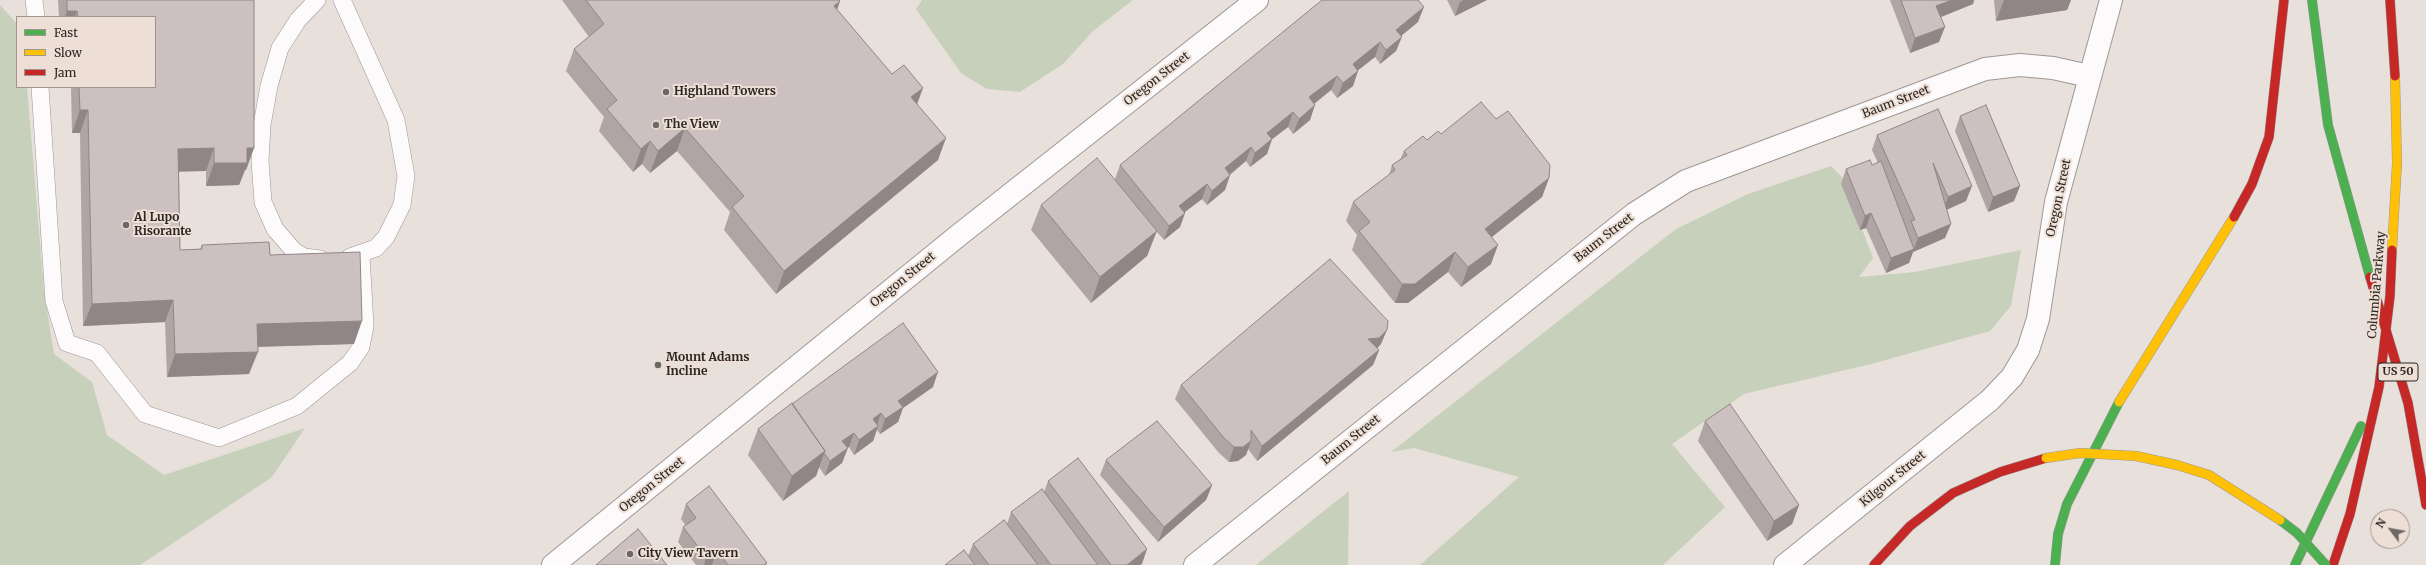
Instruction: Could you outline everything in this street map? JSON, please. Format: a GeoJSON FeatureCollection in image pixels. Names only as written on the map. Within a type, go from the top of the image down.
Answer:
{"type":"FeatureCollection","features":[{"type":"Feature","properties":{"kind":"highway"},"geometry":{"type":"LineString","coordinates":[[2055,565],[2058,534],[2067,504],[2124,392],[2228,228],[2252,184],[2269,137],[2284,0]]}},
{"type":"Feature","properties":{"kind":"highway","name":"US 50"},"geometry":{"type":"LineString","coordinates":[[2312,0],[2328,125],[2359,242],[2408,403],[2426,505]]}},
{"type":"Feature","properties":{"kind":"highway","name":"Columbia Parkway"},"geometry":{"type":"LineString","coordinates":[[2333,565],[2350,514],[2379,387],[2390,296],[2397,163],[2394,44],[2390,0]]}},
{"type":"Feature","properties":{"kind":"highway"},"geometry":{"type":"LineString","coordinates":[[2294,565],[2379,387]]}},
{"type":"Feature","properties":{"kind":"highway"},"geometry":{"type":"LineString","coordinates":[[1874,565],[1910,526],[1953,493],[2000,472],[2046,458],[2080,453],[2136,456],[2177,465],[2209,475],[2276,516],[2297,533],[2326,565]]}},
{"type":"Feature","properties":{"kind":"street","name":"Oregon Street"},"geometry":{"type":"LineString","coordinates":[[553,565],[953,240],[1257,0]]}},
{"type":"Feature","properties":{"kind":"street","name":"Oregon Street"},"geometry":{"type":"LineString","coordinates":[[1999,391],[2012,377],[2028,350],[2038,319],[2056,202],[2089,76],[2111,0]]}},
{"type":"Feature","properties":{"kind":"street","name":"Baum Street"},"geometry":{"type":"LineString","coordinates":[[1194,565],[1634,214],[1686,181],[1985,69],[2027,66],[2053,68],[2089,76]]}},
{"type":"Feature","properties":{"kind":"street","name":"Kilgour Street"},"geometry":{"type":"LineString","coordinates":[[1785,565],[1990,400],[1999,391]]}},
{"type":"Feature","properties":{"kind":"lane"},"geometry":{"type":"LineString","coordinates":[[34,0],[36,16]]}},
{"type":"Feature","properties":{"kind":"lane"},"geometry":{"type":"LineString","coordinates":[[317,0],[298,20],[280,48],[269,86],[262,125],[260,161],[263,202],[275,230],[294,251],[304,257],[337,260],[361,255],[376,248],[391,228],[402,204],[406,176],[396,120],[342,0]]}},
{"type":"Feature","properties":{"kind":"lane"},"geometry":{"type":"LineString","coordinates":[[40,88],[54,301],[67,343],[97,353],[145,414],[219,438],[297,406],[350,363],[361,346],[365,326],[361,255]]}},
{"type":"Feature","properties":{"kind":"green space"},"geometry":{"type":"Polygon","coordinates":[[[922,0],[1133,0],[1093,31],[1063,64],[1020,92],[987,89],[961,73],[916,9],[922,0]]]}},
{"type":"Feature","properties":{"kind":"green space"},"geometry":{"type":"Polygon","coordinates":[[[0,5],[16,23],[16,88],[27,88],[44,291],[54,354],[92,382],[107,435],[164,475],[305,428],[272,477],[140,565],[0,565],[0,5]]]}},
{"type":"Feature","properties":{"kind":"green space"},"geometry":{"type":"Polygon","coordinates":[[[1831,166],[1842,177],[1873,258],[1859,277],[1915,272],[2021,250],[2011,306],[1990,331],[1871,364],[1744,394],[1672,444],[1725,507],[1663,565],[1420,565],[1519,477],[1414,448],[1391,452],[1676,229],[1748,194],[1831,166]]]}},
{"type":"Feature","properties":{"kind":"green space"},"geometry":{"type":"Polygon","coordinates":[[[1349,491],[1348,565],[1256,565],[1349,491]]]}},
{"type":"Feature","properties":{"kind":"building","name":"Al Lupo Risorante"},"geometry":{"type":"Polygon","coordinates":[[[67,0],[254,0],[254,148],[247,148],[247,163],[214,163],[214,148],[178,149],[180,250],[202,249],[202,245],[269,242],[270,255],[360,252],[362,321],[257,324],[258,352],[175,354],[173,300],[92,304],[88,110],[80,110],[79,88],[156,88],[156,16],[78,16],[77,11],[67,11],[67,0]]]}},
{"type":"Feature","properties":{"kind":"building"},"geometry":{"type":"Polygon","coordinates":[[[586,0],[839,0],[840,1],[834,6],[892,74],[904,65],[923,88],[911,97],[946,138],[784,271],[732,207],[744,196],[685,128],[658,151],[650,141],[641,149],[607,109],[617,100],[574,49],[604,24],[586,0]]]}},
{"type":"Feature","properties":{"kind":"building"},"geometry":{"type":"Polygon","coordinates":[[[1322,0],[1418,0],[1424,7],[1396,30],[1402,37],[1386,50],[1380,42],[1353,64],[1358,71],[1343,83],[1337,76],[1309,97],[1315,105],[1299,119],[1293,112],[1267,133],[1272,139],[1255,153],[1251,147],[1225,168],[1230,175],[1212,191],[1207,184],[1179,206],[1185,213],[1169,226],[1120,165],[1322,0]]]}},
{"type":"Feature","properties":{"kind":"building"},"geometry":{"type":"Polygon","coordinates":[[[1901,0],[1952,0],[1936,6],[1945,27],[1915,38],[1901,0]]]}},
{"type":"Feature","properties":{"kind":"building"},"geometry":{"type":"Polygon","coordinates":[[[1481,102],[1496,119],[1508,111],[1550,165],[1549,178],[1485,229],[1498,245],[1468,267],[1455,252],[1415,284],[1402,284],[1359,231],[1370,222],[1353,202],[1395,170],[1392,165],[1407,155],[1404,151],[1423,136],[1427,140],[1438,131],[1441,134],[1481,102]]]}},
{"type":"Feature","properties":{"kind":"building"},"geometry":{"type":"Polygon","coordinates":[[[1986,105],[2020,186],[1993,197],[1960,116],[1986,105]]]}},
{"type":"Feature","properties":{"kind":"building"},"geometry":{"type":"Polygon","coordinates":[[[1938,109],[1972,186],[1948,197],[1933,163],[1951,224],[1918,238],[1911,221],[1915,220],[1877,135],[1938,109]]]}},
{"type":"Feature","properties":{"kind":"building"},"geometry":{"type":"Polygon","coordinates":[[[1097,158],[1157,231],[1100,277],[1041,205],[1097,158]]]}},
{"type":"Feature","properties":{"kind":"building"},"geometry":{"type":"Polygon","coordinates":[[[1870,160],[1872,165],[1881,161],[1914,249],[1891,258],[1871,213],[1865,216],[1846,169],[1870,160]]]}},
{"type":"Feature","properties":{"kind":"building"},"geometry":{"type":"Polygon","coordinates":[[[1330,259],[1388,321],[1387,330],[1379,338],[1368,339],[1379,350],[1262,446],[1251,430],[1251,441],[1243,447],[1234,447],[1224,438],[1181,385],[1330,259]]]}},
{"type":"Feature","properties":{"kind":"building"},"geometry":{"type":"Polygon","coordinates":[[[903,323],[938,372],[898,401],[903,407],[885,419],[881,413],[873,419],[878,426],[859,440],[854,433],[842,441],[848,448],[830,461],[824,453],[825,451],[792,404],[903,323]]]}},
{"type":"Feature","properties":{"kind":"building"},"geometry":{"type":"Polygon","coordinates":[[[792,403],[825,451],[792,476],[758,429],[792,403]]]}},
{"type":"Feature","properties":{"kind":"building"},"geometry":{"type":"Polygon","coordinates":[[[1730,404],[1799,505],[1774,521],[1705,421],[1730,404]]]}},
{"type":"Feature","properties":{"kind":"building"},"geometry":{"type":"Polygon","coordinates":[[[1157,421],[1212,485],[1164,527],[1106,460],[1157,421]]]}},
{"type":"Feature","properties":{"kind":"building"},"geometry":{"type":"Polygon","coordinates":[[[1078,458],[1147,549],[1127,565],[1111,565],[1048,481],[1078,458]]]}},
{"type":"Feature","properties":{"kind":"building"},"geometry":{"type":"Polygon","coordinates":[[[709,486],[767,563],[764,565],[728,565],[717,550],[706,557],[683,527],[696,518],[686,504],[709,486]]]}},
{"type":"Feature","properties":{"kind":"building"},"geometry":{"type":"Polygon","coordinates":[[[1042,489],[1098,565],[1051,565],[1011,512],[1042,489]]]}},
{"type":"Feature","properties":{"kind":"building"},"geometry":{"type":"Polygon","coordinates":[[[1004,520],[1038,565],[989,565],[973,544],[1004,520]]]}},
{"type":"Feature","properties":{"kind":"building"},"geometry":{"type":"Polygon","coordinates":[[[638,529],[667,565],[596,565],[638,529]]]}},
{"type":"Feature","properties":{"kind":"building"},"geometry":{"type":"Polygon","coordinates":[[[964,550],[975,565],[945,565],[964,550]]]}},
{"type":"Feature","properties":{"kind":"traffic: fast"},"geometry":{"type":"LineString","coordinates":[[2312,0],[2328,125],[2370,277]]}},
{"type":"Feature","properties":{"kind":"traffic: fast"},"geometry":{"type":"LineString","coordinates":[[2055,565],[2058,534],[2067,504],[2119,402]]}},
{"type":"Feature","properties":{"kind":"traffic: fast"},"geometry":{"type":"LineString","coordinates":[[2295,565],[2361,426]]}},
{"type":"Feature","properties":{"kind":"traffic: fast"},"geometry":{"type":"LineString","coordinates":[[2280,520],[2297,533],[2326,565]]}},
{"type":"Feature","properties":{"kind":"traffic: slow"},"geometry":{"type":"LineString","coordinates":[[2392,250],[2397,163],[2395,76]]}},
{"type":"Feature","properties":{"kind":"traffic: slow"},"geometry":{"type":"LineString","coordinates":[[2119,402],[2234,217]]}},
{"type":"Feature","properties":{"kind":"traffic: slow"},"geometry":{"type":"LineString","coordinates":[[2046,458],[2080,453],[2136,456],[2177,465],[2209,475],[2280,520]]}},
{"type":"Feature","properties":{"kind":"traffic: jam"},"geometry":{"type":"LineString","coordinates":[[2234,217],[2252,184],[2269,137],[2284,0]]}},
{"type":"Feature","properties":{"kind":"traffic: jam"},"geometry":{"type":"LineString","coordinates":[[2390,0],[2395,76]]}},
{"type":"Feature","properties":{"kind":"traffic: jam"},"geometry":{"type":"LineString","coordinates":[[2333,565],[2350,514],[2379,387],[2390,296],[2392,250]]}},
{"type":"Feature","properties":{"kind":"traffic: jam"},"geometry":{"type":"LineString","coordinates":[[2370,277],[2408,403],[2426,505]]}},
{"type":"Feature","properties":{"kind":"traffic: jam"},"geometry":{"type":"LineString","coordinates":[[1874,565],[1910,526],[1953,493],[2000,472],[2046,458]]}},
{"type":"Feature","properties":{"kind":"place","name":"Highland Towers"},"geometry":{"type":"Point","coordinates":[666,92]}},
{"type":"Feature","properties":{"kind":"place","name":"The View"},"geometry":{"type":"Point","coordinates":[656,125]}},
{"type":"Feature","properties":{"kind":"place","name":"Al Lupo Risorante"},"geometry":{"type":"Point","coordinates":[126,225]}},
{"type":"Feature","properties":{"kind":"place","name":"Mount Adams Incline"},"geometry":{"type":"Point","coordinates":[658,365]}},
{"type":"Feature","properties":{"kind":"place","name":"City View Tavern"},"geometry":{"type":"Point","coordinates":[630,554]}}]}
